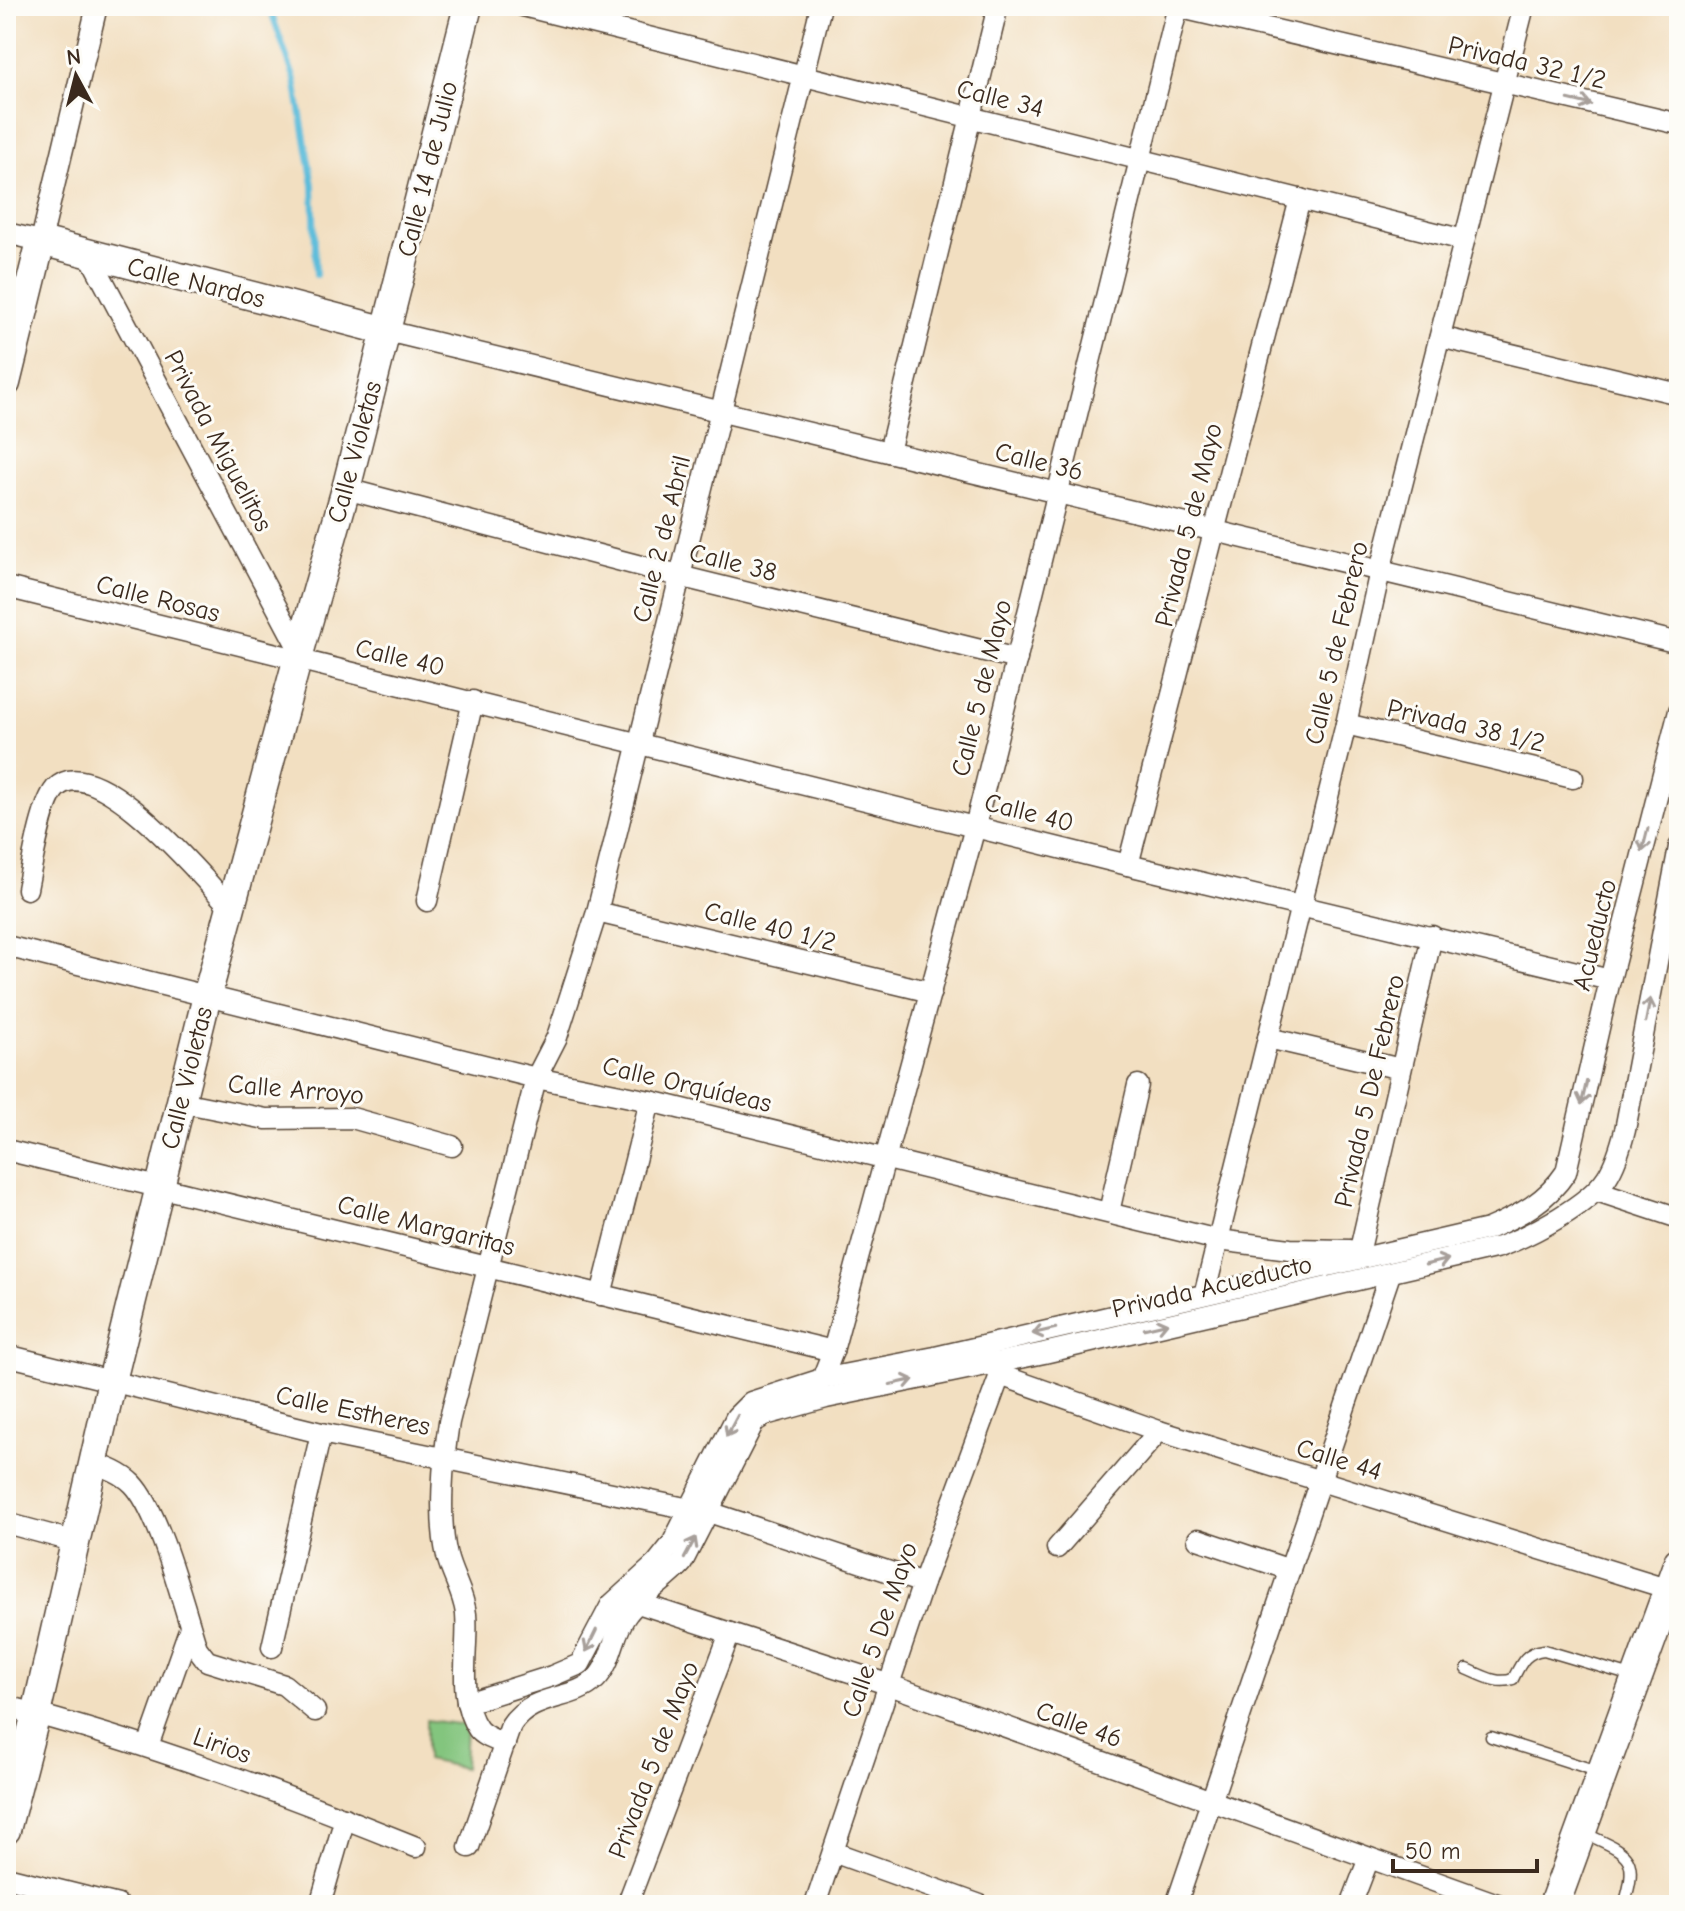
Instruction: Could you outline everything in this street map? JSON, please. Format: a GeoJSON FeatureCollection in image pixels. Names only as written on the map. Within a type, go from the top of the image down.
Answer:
{"type":"FeatureCollection","features":[{"type":"Feature","properties":{"kind":"main road"},"geometry":{"type":"LineString","coordinates":[[1554,1905],[1637,1677],[1676,1581]]}},
{"type":"Feature","properties":{"kind":"street"},"geometry":{"type":"LineString","coordinates":[[6,383],[97,6]]}},
{"type":"Feature","properties":{"kind":"street","name":"Calle 14 de Julio"},"geometry":{"type":"LineString","coordinates":[[387,331],[468,6]]}},
{"type":"Feature","properties":{"kind":"street","name":"Calle 34"},"geometry":{"type":"LineString","coordinates":[[523,6],[573,11],[803,77],[1464,240]]}},
{"type":"Feature","properties":{"kind":"street","name":"Calle 2 de Abril"},"geometry":{"type":"LineString","coordinates":[[536,1078],[557,1037],[597,912],[821,6]]}},
{"type":"Feature","properties":{"kind":"street"},"geometry":{"type":"LineString","coordinates":[[889,452],[998,6]]}},
{"type":"Feature","properties":{"kind":"street","name":"Calle 5 de Febrero"},"geometry":{"type":"LineString","coordinates":[[1205,1292],[1346,724],[1380,571],[1524,6]]}},
{"type":"Feature","properties":{"kind":"street","name":"Privada 32 1/2"},"geometry":{"type":"LineString","coordinates":[[1178,7],[1679,124]]}},
{"type":"Feature","properties":{"kind":"street","name":"Calle 5 de Mayo"},"geometry":{"type":"LineString","coordinates":[[824,1388],[975,827],[1178,7]]}},
{"type":"Feature","properties":{"kind":"street","name":"Privada 5 de Mayo"},"geometry":{"type":"LineString","coordinates":[[1128,865],[1300,199]]}},
{"type":"Feature","properties":{"kind":"street","name":"Calle Nardos"},"geometry":{"type":"LineString","coordinates":[[6,233],[387,331]]}},
{"type":"Feature","properties":{"kind":"street","name":"Privada Miguelitos"},"geometry":{"type":"LineString","coordinates":[[90,256],[298,656]]}},
{"type":"Feature","properties":{"kind":"street","name":"Calle 36"},"geometry":{"type":"LineString","coordinates":[[387,331],[1679,643]]}},
{"type":"Feature","properties":{"kind":"street","name":"Calle Violetas"},"geometry":{"type":"LineString","coordinates":[[6,1830],[207,996],[387,331]]}},
{"type":"Feature","properties":{"kind":"street"},"geometry":{"type":"LineString","coordinates":[[1440,337],[1679,394]]}},
{"type":"Feature","properties":{"kind":"street","name":"Calle 38"},"geometry":{"type":"LineString","coordinates":[[346,489],[679,576],[1017,659]]}},
{"type":"Feature","properties":{"kind":"street","name":"Calle Rosas"},"geometry":{"type":"LineString","coordinates":[[6,587],[298,656]]}},
{"type":"Feature","properties":{"kind":"street","name":"Calle 40"},"geometry":{"type":"LineString","coordinates":[[298,656],[1128,865],[1610,980]]}},
{"type":"Feature","properties":{"kind":"street"},"geometry":{"type":"LineString","coordinates":[[427,901],[473,701]]}},
{"type":"Feature","properties":{"kind":"street","name":"Acueducto"},"geometry":{"type":"LineString","coordinates":[[1566,1172],[1610,980],[1679,711]]}},
{"type":"Feature","properties":{"kind":"street","name":"Privada 38 1/2"},"geometry":{"type":"LineString","coordinates":[[1346,724],[1573,778]]}},
{"type":"Feature","properties":{"kind":"street"},"geometry":{"type":"LineString","coordinates":[[27,889],[46,805],[54,790],[63,782],[76,781],[98,785],[137,810],[230,907]]}},
{"type":"Feature","properties":{"kind":"street"},"geometry":{"type":"LineString","coordinates":[[1679,847],[1676,878],[1625,1130],[1614,1164],[1597,1191],[1679,1218]]}},
{"type":"Feature","properties":{"kind":"street","name":"Calle 40 1/2"},"geometry":{"type":"LineString","coordinates":[[597,912],[931,992]]}},
{"type":"Feature","properties":{"kind":"street","name":"Privada 5 De Febrero"},"geometry":{"type":"LineString","coordinates":[[1359,1254],[1432,936]]}},
{"type":"Feature","properties":{"kind":"street","name":"Calle Orquídeas"},"geometry":{"type":"LineString","coordinates":[[6,946],[536,1078],[650,1101],[1218,1240],[1359,1254]]}},
{"type":"Feature","properties":{"kind":"street"},"geometry":{"type":"LineString","coordinates":[[1268,1038],[1401,1069]]}},
{"type":"Feature","properties":{"kind":"street"},"geometry":{"type":"LineString","coordinates":[[505,1744],[486,1736],[478,1728],[467,1703],[466,1614],[446,1553],[444,1457],[449,1422],[536,1078]]}},
{"type":"Feature","properties":{"kind":"street"},"geometry":{"type":"LineString","coordinates":[[1109,1212],[1138,1085]]}},
{"type":"Feature","properties":{"kind":"street"},"geometry":{"type":"LineString","coordinates":[[601,1295],[650,1101]]}},
{"type":"Feature","properties":{"kind":"street","name":"Calle Arroyo"},"geometry":{"type":"LineString","coordinates":[[181,1102],[266,1119],[352,1118],[452,1146]]}},
{"type":"Feature","properties":{"kind":"street","name":"Calle Margaritas"},"geometry":{"type":"LineString","coordinates":[[6,1150],[833,1351]]}},
{"type":"Feature","properties":{"kind":"street","name":"Privada Acueducto"},"geometry":{"type":"LineString","coordinates":[[824,1388],[935,1357],[1359,1254],[1488,1229],[1540,1203],[1566,1172]]}},
{"type":"Feature","properties":{"kind":"street","name":"Privada Acueducto"},"geometry":{"type":"LineString","coordinates":[[824,1388],[996,1369],[1282,1296],[1499,1247],[1540,1229],[1597,1191]]}},
{"type":"Feature","properties":{"kind":"street"},"geometry":{"type":"LineString","coordinates":[[1176,1905],[1390,1274]]}},
{"type":"Feature","properties":{"kind":"street"},"geometry":{"type":"LineString","coordinates":[[1277,1276],[1282,1296]]}},
{"type":"Feature","properties":{"kind":"street","name":"Calle Estheres"},"geometry":{"type":"LineString","coordinates":[[6,1355],[321,1433],[700,1510],[923,1583]]}},
{"type":"Feature","properties":{"kind":"street","name":"Calle 44"},"geometry":{"type":"LineString","coordinates":[[996,1369],[1159,1431],[1320,1481],[1676,1581]]}},
{"type":"Feature","properties":{"kind":"street","name":"Calle 5 De Mayo"},"geometry":{"type":"LineString","coordinates":[[815,1905],[887,1684],[996,1369]]}},
{"type":"Feature","properties":{"kind":"street"},"geometry":{"type":"LineString","coordinates":[[469,1847],[511,1725],[525,1708],[597,1678],[628,1613],[682,1563],[700,1510],[743,1409],[751,1402],[824,1388]]}},
{"type":"Feature","properties":{"kind":"street"},"geometry":{"type":"LineString","coordinates":[[1057,1548],[1159,1431]]}},
{"type":"Feature","properties":{"kind":"street"},"geometry":{"type":"LineString","coordinates":[[272,1647],[321,1433]]}},
{"type":"Feature","properties":{"kind":"street"},"geometry":{"type":"LineString","coordinates":[[94,1463],[123,1477],[143,1496],[197,1648],[207,1661],[284,1685],[315,1711]]}},
{"type":"Feature","properties":{"kind":"street"},"geometry":{"type":"LineString","coordinates":[[467,1703],[580,1664],[611,1605],[656,1564],[700,1510]]}},
{"type":"Feature","properties":{"kind":"street"},"geometry":{"type":"LineString","coordinates":[[6,1523],[76,1542]]}},
{"type":"Feature","properties":{"kind":"street"},"geometry":{"type":"LineString","coordinates":[[1198,1539],[1290,1570]]}},
{"type":"Feature","properties":{"kind":"street","name":"Calle 46"},"geometry":{"type":"LineString","coordinates":[[638,1603],[887,1684],[1500,1905]]}},
{"type":"Feature","properties":{"kind":"street"},"geometry":{"type":"LineString","coordinates":[[148,1746],[190,1627]]}},
{"type":"Feature","properties":{"kind":"street","name":"Privada 5 de Mayo"},"geometry":{"type":"LineString","coordinates":[[627,1905],[730,1633]]}},
{"type":"Feature","properties":{"kind":"street","name":"Lirios"},"geometry":{"type":"LineString","coordinates":[[6,1706],[148,1746],[416,1847]]}},
{"type":"Feature","properties":{"kind":"street"},"geometry":{"type":"LineString","coordinates":[[320,1905],[345,1818]]}},
{"type":"Feature","properties":{"kind":"street"},"geometry":{"type":"LineString","coordinates":[[833,1852],[980,1905]]}},
{"type":"Feature","properties":{"kind":"street"},"geometry":{"type":"LineString","coordinates":[[1351,1905],[1369,1858]]}},
{"type":"Feature","properties":{"kind":"street"},"geometry":{"type":"LineString","coordinates":[[6,1877],[118,1905]]}},
{"type":"Feature","properties":{"kind":"lane"},"geometry":{"type":"LineString","coordinates":[[1467,1669],[1506,1682],[1513,1679],[1523,1659],[1533,1652],[1544,1650],[1637,1677]]}},
{"type":"Feature","properties":{"kind":"lane"},"geometry":{"type":"LineString","coordinates":[[1491,1737],[1602,1773]]}},
{"type":"Feature","properties":{"kind":"lane"},"geometry":{"type":"LineString","coordinates":[[1581,1832],[1611,1846],[1628,1859],[1633,1873],[1624,1905]]}},
{"type":"Feature","properties":{"kind":"green space"},"geometry":{"type":"Polygon","coordinates":[[[426,1720],[466,1725],[464,1768],[426,1760],[426,1720]]]}},
{"type":"Feature","properties":{"kind":"waterway"},"geometry":{"type":"LineString","coordinates":[[269,6],[295,80],[313,185],[316,275]]}}]}
